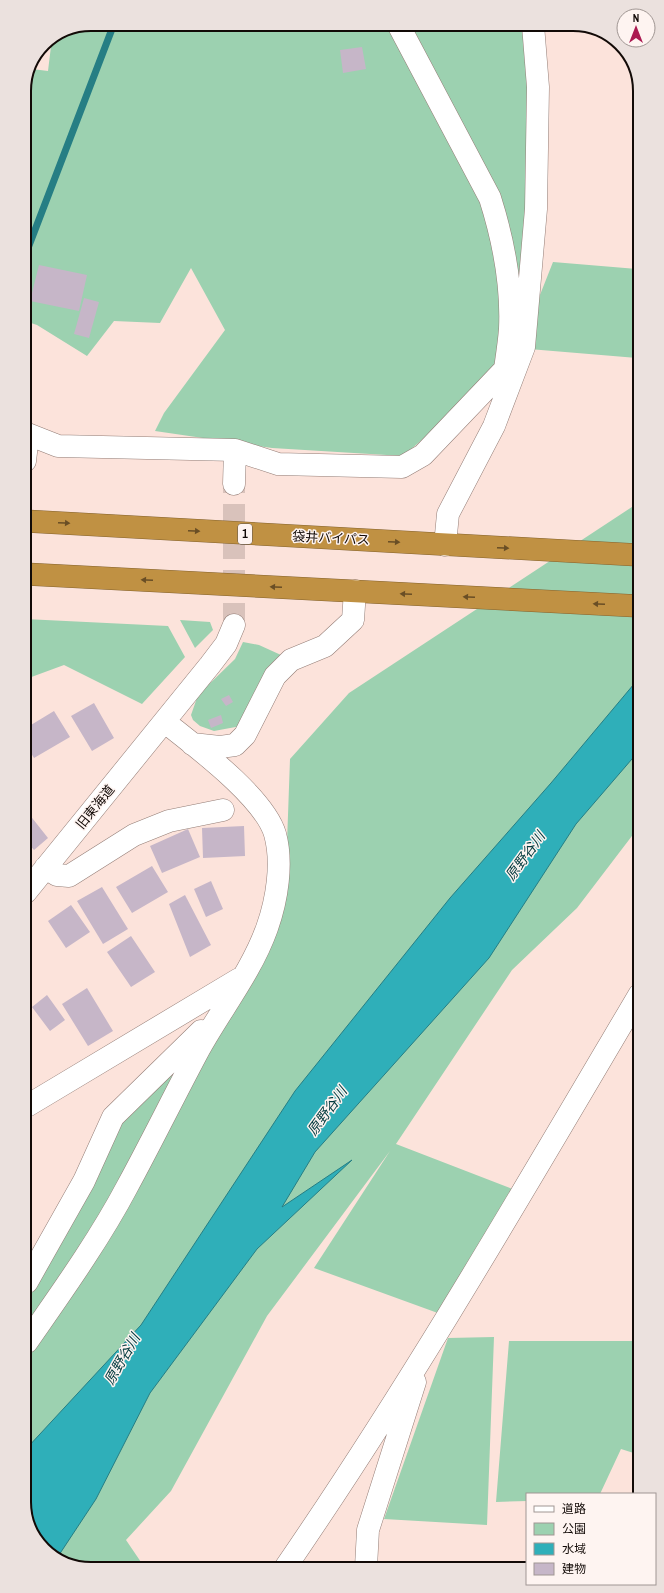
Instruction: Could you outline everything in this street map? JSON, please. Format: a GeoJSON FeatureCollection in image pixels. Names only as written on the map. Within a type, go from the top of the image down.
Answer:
{"type":"FeatureCollection","features":[{"type":"Feature","properties":{"kind":"highway","name":"袋井バイパス"},"geometry":{"type":"LineString","coordinates":[[31,521],[633,555]]}},
{"type":"Feature","properties":{"kind":"highway"},"geometry":{"type":"LineString","coordinates":[[31,574],[633,606]]}},
{"type":"Feature","properties":{"kind":"street"},"geometry":{"type":"LineString","coordinates":[[401,31],[490,198],[500,229],[507,277],[510,328],[505,369]]}},
{"type":"Feature","properties":{"kind":"street"},"geometry":{"type":"LineString","coordinates":[[455,545],[448,514],[494,426],[524,347],[536,209],[538,87],[533,31]]}},
{"type":"Feature","properties":{"kind":"street"},"geometry":{"type":"LineString","coordinates":[[31,436],[58,446],[235,450],[278,464],[402,467],[423,455],[524,347]]}},
{"type":"Feature","properties":{"kind":"street"},"geometry":{"type":"LineString","coordinates":[[234,484],[235,450]]}},
{"type":"Feature","properties":{"kind":"street"},"geometry":{"type":"LineString","coordinates":[[192,744],[220,747],[235,745],[245,735],[264,695],[280,671],[291,660],[325,646],[353,620],[355,591]]}},
{"type":"Feature","properties":{"kind":"street","name":"旧東海道"},"geometry":{"type":"LineString","coordinates":[[31,886],[165,722],[226,644],[234,625]]}},
{"type":"Feature","properties":{"kind":"street"},"geometry":{"type":"LineString","coordinates":[[31,1336],[61,1293],[127,1189],[197,1052],[242,977],[267,929],[274,903],[278,855],[274,833],[270,823],[245,790],[165,722]]}},
{"type":"Feature","properties":{"kind":"street"},"geometry":{"type":"LineString","coordinates":[[45,868],[57,875],[68,876],[134,835],[169,820],[223,810]]}},
{"type":"Feature","properties":{"kind":"street"},"geometry":{"type":"LineString","coordinates":[[31,1103],[242,977]]}},
{"type":"Feature","properties":{"kind":"street"},"geometry":{"type":"LineString","coordinates":[[289,1562],[327,1507],[426,1350],[522,1193],[633,1005]]}},
{"type":"Feature","properties":{"kind":"street"},"geometry":{"type":"LineString","coordinates":[[31,1275],[84,1181],[113,1117],[222,1011]]}},
{"type":"Feature","properties":{"kind":"street"},"geometry":{"type":"LineString","coordinates":[[366,1562],[368,1530],[426,1350]]}},
{"type":"Feature","properties":{"kind":"green space"},"geometry":{"type":"Polygon","coordinates":[[[91,31],[531,31],[521,355],[403,456],[272,448],[155,431],[164,413],[225,330],[191,268],[160,323],[114,321],[87,356],[37,325],[31,323],[31,87],[35,69],[48,71],[51,47],[58,41],[68,36],[79,32],[91,31]]]}},
{"type":"Feature","properties":{"kind":"green space"},"geometry":{"type":"Polygon","coordinates":[[[553,262],[633,269],[633,358],[529,349],[536,305],[553,262]]]}},
{"type":"Feature","properties":{"kind":"green space"},"geometry":{"type":"Polygon","coordinates":[[[633,506],[633,835],[577,908],[512,970],[396,1144],[523,1193],[446,1316],[314,1268],[390,1151],[267,1316],[171,1491],[126,1540],[141,1562],[87,1562],[72,1559],[55,1550],[43,1538],[37,1528],[32,1514],[31,1274],[113,1117],[200,1032],[285,899],[290,759],[349,693],[633,506]]]}},
{"type":"Feature","properties":{"kind":"green space"},"geometry":{"type":"Polygon","coordinates":[[[31,619],[168,626],[185,657],[142,704],[64,665],[31,677],[31,619]]]}},
{"type":"Feature","properties":{"kind":"green space"},"geometry":{"type":"Polygon","coordinates":[[[180,620],[210,622],[213,630],[195,648],[180,620]]]}},
{"type":"Feature","properties":{"kind":"green space"},"geometry":{"type":"Polygon","coordinates":[[[243,642],[259,645],[281,655],[241,726],[214,731],[200,726],[193,720],[191,715],[198,695],[235,659],[243,642]]]}},
{"type":"Feature","properties":{"kind":"green space"},"geometry":{"type":"Polygon","coordinates":[[[494,1337],[487,1525],[384,1519],[448,1338],[494,1337]]]}},
{"type":"Feature","properties":{"kind":"green space"},"geometry":{"type":"Polygon","coordinates":[[[509,1341],[633,1341],[633,1453],[621,1449],[600,1493],[526,1493],[526,1501],[496,1502],[509,1341]]]}},
{"type":"Feature","properties":{"kind":"water","name":"原野谷川"},"geometry":{"type":"Polygon","coordinates":[[[633,685],[633,758],[576,824],[489,958],[315,1152],[282,1207],[352,1160],[257,1249],[150,1393],[96,1499],[60,1553],[55,1550],[43,1538],[37,1528],[32,1514],[31,1444],[141,1325],[295,1091],[450,898],[551,783],[633,685]]]}},
{"type":"Feature","properties":{"kind":"building"},"geometry":{"type":"Polygon","coordinates":[[[362,47],[366,69],[343,73],[340,50],[362,47]]]}},
{"type":"Feature","properties":{"kind":"building"},"geometry":{"type":"Polygon","coordinates":[[[39,265],[87,275],[79,311],[31,301],[39,265]]]}},
{"type":"Feature","properties":{"kind":"building"},"geometry":{"type":"Polygon","coordinates":[[[84,298],[99,302],[89,338],[74,334],[84,298]]]}},
{"type":"Feature","properties":{"kind":"building"},"geometry":{"type":"Polygon","coordinates":[[[229,695],[233,702],[226,706],[221,699],[229,695]]]}},
{"type":"Feature","properties":{"kind":"building"},"geometry":{"type":"Polygon","coordinates":[[[94,703],[114,738],[92,751],[71,716],[94,703]]]}},
{"type":"Feature","properties":{"kind":"building"},"geometry":{"type":"Polygon","coordinates":[[[54,711],[70,737],[34,758],[31,753],[31,725],[54,711]]]}},
{"type":"Feature","properties":{"kind":"building"},"geometry":{"type":"Polygon","coordinates":[[[221,715],[223,723],[211,728],[208,720],[221,715]]]}},
{"type":"Feature","properties":{"kind":"building"},"geometry":{"type":"Polygon","coordinates":[[[31,817],[48,838],[34,850],[31,847],[31,817]]]}},
{"type":"Feature","properties":{"kind":"building"},"geometry":{"type":"Polygon","coordinates":[[[244,826],[245,856],[203,858],[202,828],[244,826]]]}},
{"type":"Feature","properties":{"kind":"building"},"geometry":{"type":"Polygon","coordinates":[[[188,829],[200,857],[162,873],[150,846],[188,829]]]}},
{"type":"Feature","properties":{"kind":"building"},"geometry":{"type":"Polygon","coordinates":[[[152,866],[168,892],[132,913],[116,887],[152,866]]]}},
{"type":"Feature","properties":{"kind":"building"},"geometry":{"type":"Polygon","coordinates":[[[211,881],[223,909],[206,917],[194,889],[211,881]]]}},
{"type":"Feature","properties":{"kind":"building"},"geometry":{"type":"Polygon","coordinates":[[[102,887],[128,929],[103,944],[77,901],[102,887]]]}},
{"type":"Feature","properties":{"kind":"building"},"geometry":{"type":"Polygon","coordinates":[[[185,895],[211,945],[190,957],[169,904],[185,895]]]}},
{"type":"Feature","properties":{"kind":"building"},"geometry":{"type":"Polygon","coordinates":[[[71,905],[90,932],[66,948],[48,921],[71,905]]]}},
{"type":"Feature","properties":{"kind":"building"},"geometry":{"type":"Polygon","coordinates":[[[131,936],[155,972],[131,987],[107,952],[131,936]]]}},
{"type":"Feature","properties":{"kind":"building"},"geometry":{"type":"Polygon","coordinates":[[[87,988],[113,1031],[88,1046],[62,1004],[87,988]]]}},
{"type":"Feature","properties":{"kind":"building"},"geometry":{"type":"Polygon","coordinates":[[[47,995],[65,1020],[50,1031],[32,1007],[47,995]]]}},
{"type":"Feature","properties":{"kind":"waterway"},"geometry":{"type":"LineString","coordinates":[[31,240],[111,31]]}},
{"type":"Feature","properties":{"kind":"tunnel"},"geometry":{"type":"LineString","coordinates":[[234,484],[234,625]]}}]}
